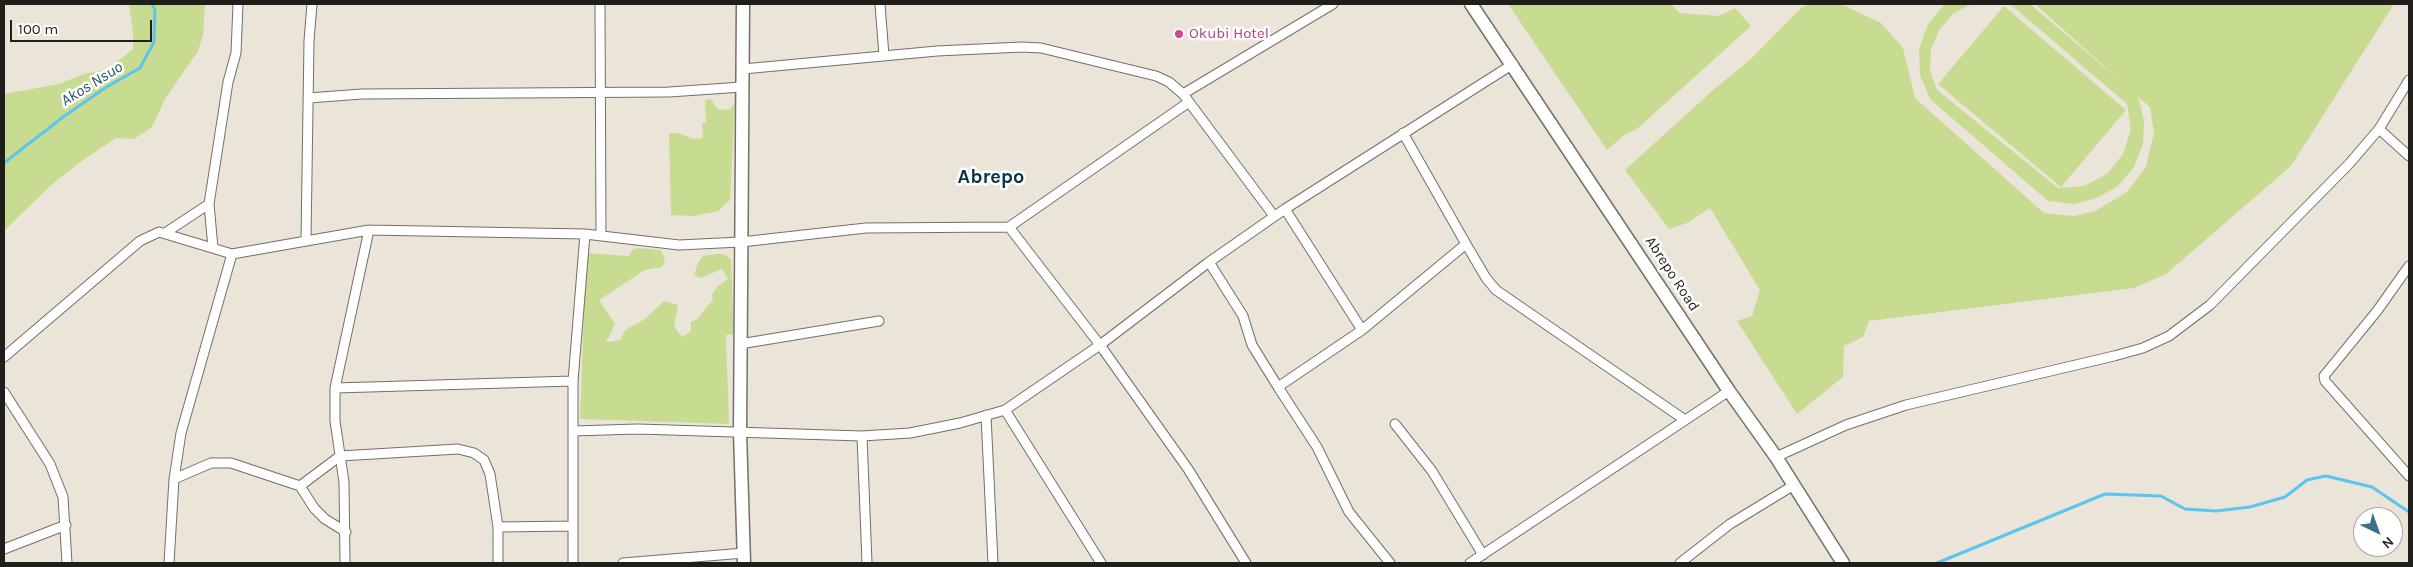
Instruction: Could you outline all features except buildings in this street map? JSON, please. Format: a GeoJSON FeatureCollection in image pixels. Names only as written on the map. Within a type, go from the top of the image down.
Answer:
{"type":"FeatureCollection","features":[{"type":"Feature","properties":{"kind":"main road"},"geometry":{"type":"LineString","coordinates":[[743,4],[740,432],[744,558]]}},
{"type":"Feature","properties":{"kind":"main road","name":"Abrepo Road"},"geometry":{"type":"LineString","coordinates":[[1472,4],[1729,391],[1776,457],[1843,563]]}},
{"type":"Feature","properties":{"kind":"street"},"geometry":{"type":"LineString","coordinates":[[213,248],[209,204],[228,82],[236,53],[238,4]]}},
{"type":"Feature","properties":{"kind":"street"},"geometry":{"type":"LineString","coordinates":[[306,240],[309,41],[312,4]]}},
{"type":"Feature","properties":{"kind":"street"},"geometry":{"type":"LineString","coordinates":[[600,4],[602,93],[601,235]]}},
{"type":"Feature","properties":{"kind":"street"},"geometry":{"type":"LineString","coordinates":[[880,4],[884,56]]}},
{"type":"Feature","properties":{"kind":"street"},"geometry":{"type":"LineString","coordinates":[[1183,94],[1333,4]]}},
{"type":"Feature","properties":{"kind":"street"},"geometry":{"type":"LineString","coordinates":[[743,69],[947,50],[1041,48],[1156,76],[1169,82],[1183,94],[1274,216]]}},
{"type":"Feature","properties":{"kind":"street"},"geometry":{"type":"LineString","coordinates":[[573,431],[638,429],[862,436],[910,433],[1005,410],[1100,345],[1209,262],[1274,216],[1513,64]]}},
{"type":"Feature","properties":{"kind":"street"},"geometry":{"type":"LineString","coordinates":[[1776,457],[1846,426],[1906,406],[2143,348],[2169,336],[2210,305],[2349,164],[2379,129],[2409,80]]}},
{"type":"Feature","properties":{"kind":"street"},"geometry":{"type":"LineString","coordinates":[[308,98],[362,94],[669,92],[742,87]]}},
{"type":"Feature","properties":{"kind":"street"},"geometry":{"type":"LineString","coordinates":[[166,233],[232,254],[369,230],[585,234],[678,245],[741,242],[866,228],[1009,227],[1189,102]]}},
{"type":"Feature","properties":{"kind":"street"},"geometry":{"type":"LineString","coordinates":[[2379,129],[2409,156]]}},
{"type":"Feature","properties":{"kind":"street"},"geometry":{"type":"LineString","coordinates":[[1403,133],[1486,278],[1496,290],[1685,420]]}},
{"type":"Feature","properties":{"kind":"street"},"geometry":{"type":"LineString","coordinates":[[4,357],[140,241],[149,236],[166,233],[209,204]]}},
{"type":"Feature","properties":{"kind":"street"},"geometry":{"type":"LineString","coordinates":[[1285,209],[1362,330]]}},
{"type":"Feature","properties":{"kind":"street"},"geometry":{"type":"LineString","coordinates":[[1009,227],[1100,345],[1188,469],[1246,563]]}},
{"type":"Feature","properties":{"kind":"street"},"geometry":{"type":"LineString","coordinates":[[345,563],[344,482],[335,421],[335,388],[369,230]]}},
{"type":"Feature","properties":{"kind":"street"},"geometry":{"type":"LineString","coordinates":[[573,563],[574,381],[585,234]]}},
{"type":"Feature","properties":{"kind":"street"},"geometry":{"type":"LineString","coordinates":[[1278,387],[1362,330],[1466,244]]}},
{"type":"Feature","properties":{"kind":"street"},"geometry":{"type":"LineString","coordinates":[[169,563],[174,479],[181,433],[232,254]]}},
{"type":"Feature","properties":{"kind":"street"},"geometry":{"type":"LineString","coordinates":[[1209,262],[1243,316],[1252,345],[1317,447],[1349,512],[1390,563]]}},
{"type":"Feature","properties":{"kind":"street"},"geometry":{"type":"LineString","coordinates":[[2409,266],[2377,311],[2324,376],[2325,382],[2409,476]]}},
{"type":"Feature","properties":{"kind":"street"},"geometry":{"type":"LineString","coordinates":[[740,344],[879,321]]}},
{"type":"Feature","properties":{"kind":"street"},"geometry":{"type":"LineString","coordinates":[[335,388],[574,381]]}},
{"type":"Feature","properties":{"kind":"street"},"geometry":{"type":"LineString","coordinates":[[1470,563],[1729,391]]}},
{"type":"Feature","properties":{"kind":"street"},"geometry":{"type":"LineString","coordinates":[[4,392],[50,464],[63,497],[67,563]]}},
{"type":"Feature","properties":{"kind":"street"},"geometry":{"type":"LineString","coordinates":[[1005,410],[1101,563]]}},
{"type":"Feature","properties":{"kind":"street"},"geometry":{"type":"LineString","coordinates":[[986,416],[993,563]]}},
{"type":"Feature","properties":{"kind":"street"},"geometry":{"type":"LineString","coordinates":[[1395,424],[1432,472],[1483,555]]}},
{"type":"Feature","properties":{"kind":"street"},"geometry":{"type":"LineString","coordinates":[[862,436],[867,563]]}},
{"type":"Feature","properties":{"kind":"street"},"geometry":{"type":"LineString","coordinates":[[300,486],[340,456],[458,449],[474,453],[484,460],[490,474],[498,526],[498,563]]}},
{"type":"Feature","properties":{"kind":"street"},"geometry":{"type":"LineString","coordinates":[[174,479],[211,463],[231,463],[300,486],[319,514],[346,532]]}},
{"type":"Feature","properties":{"kind":"street"},"geometry":{"type":"LineString","coordinates":[[1680,563],[1730,524],[1794,485]]}},
{"type":"Feature","properties":{"kind":"street"},"geometry":{"type":"LineString","coordinates":[[4,549],[66,525]]}},
{"type":"Feature","properties":{"kind":"street"},"geometry":{"type":"LineString","coordinates":[[498,526],[572,526]]}},
{"type":"Feature","properties":{"kind":"street"},"geometry":{"type":"LineString","coordinates":[[623,563],[744,558]]}},
{"type":"Feature","properties":{"kind":"green space"},"geometry":{"type":"Polygon","coordinates":[[[129,4],[205,4],[203,35],[198,51],[165,99],[152,127],[134,139],[116,138],[79,163],[50,186],[4,231],[4,94],[59,84],[84,74],[104,70],[118,61],[133,49],[133,31],[129,4]]]}},
{"type":"Feature","properties":{"kind":"green space"},"geometry":{"type":"Polygon","coordinates":[[[1508,4],[1671,4],[1680,13],[1719,16],[1735,8],[1751,26],[1638,128],[1623,136],[1607,150],[1508,4]]]}},
{"type":"Feature","properties":{"kind":"green space"},"geometry":{"type":"Polygon","coordinates":[[[1811,4],[1841,4],[1881,23],[1903,48],[1915,98],[2044,213],[2074,216],[2095,211],[2127,192],[2146,167],[2154,133],[2150,107],[2138,97],[2144,120],[2143,144],[2134,167],[2118,186],[2097,198],[2073,204],[2048,201],[1930,99],[1920,75],[1919,49],[1928,24],[1945,4],[1971,4],[1953,14],[1939,30],[1931,49],[1930,70],[1937,90],[2058,188],[2084,186],[2107,174],[2123,154],[2131,129],[2127,104],[2010,4],[2030,4],[2123,83],[2035,4],[2394,4],[2291,166],[2166,274],[2134,288],[1869,321],[1863,337],[1844,346],[1843,377],[1797,414],[1737,321],[1752,316],[1760,290],[1710,208],[1687,223],[1669,229],[1625,170],[1712,91],[1752,58],[1802,7],[1811,4]]]}},
{"type":"Feature","properties":{"kind":"green space"},"geometry":{"type":"Polygon","coordinates":[[[2004,6],[2126,110],[2061,187],[1938,84],[2004,6]]]}},
{"type":"Feature","properties":{"kind":"green space"},"geometry":{"type":"Polygon","coordinates":[[[711,99],[720,110],[731,109],[735,102],[730,200],[718,211],[694,216],[671,215],[669,133],[678,133],[693,139],[703,138],[702,123],[706,123],[705,100],[711,99]]]}},
{"type":"Feature","properties":{"kind":"green space"},"geometry":{"type":"Polygon","coordinates":[[[637,248],[661,250],[665,262],[662,267],[645,270],[599,300],[615,324],[608,339],[605,339],[608,342],[620,340],[625,330],[645,319],[664,301],[678,305],[674,326],[682,337],[691,331],[691,322],[696,320],[713,300],[712,294],[718,286],[728,279],[722,269],[701,278],[694,275],[698,263],[703,256],[716,254],[723,254],[731,259],[734,334],[726,335],[729,424],[580,419],[586,253],[629,256],[632,250],[637,248]]]}},
{"type":"Feature","properties":{"kind":"waterway","name":"Akos Nsuo"},"geometry":{"type":"LineString","coordinates":[[4,163],[63,117],[105,88],[140,68],[154,42],[155,10],[152,4]]}},
{"type":"Feature","properties":{"kind":"waterway"},"geometry":{"type":"LineString","coordinates":[[1937,563],[2105,494],[2161,496],[2185,509],[2216,511],[2250,507],[2285,497],[2307,480],[2326,476],[2372,487],[2409,512]]}},
{"type":"Feature","properties":{"kind":"place","name":"Okubi Hotel"},"geometry":{"type":"Point","coordinates":[1179,34]}},
{"type":"Feature","properties":{"kind":"district","name":"Abrepo"},"geometry":{"type":"Point","coordinates":[991,177]}}]}
